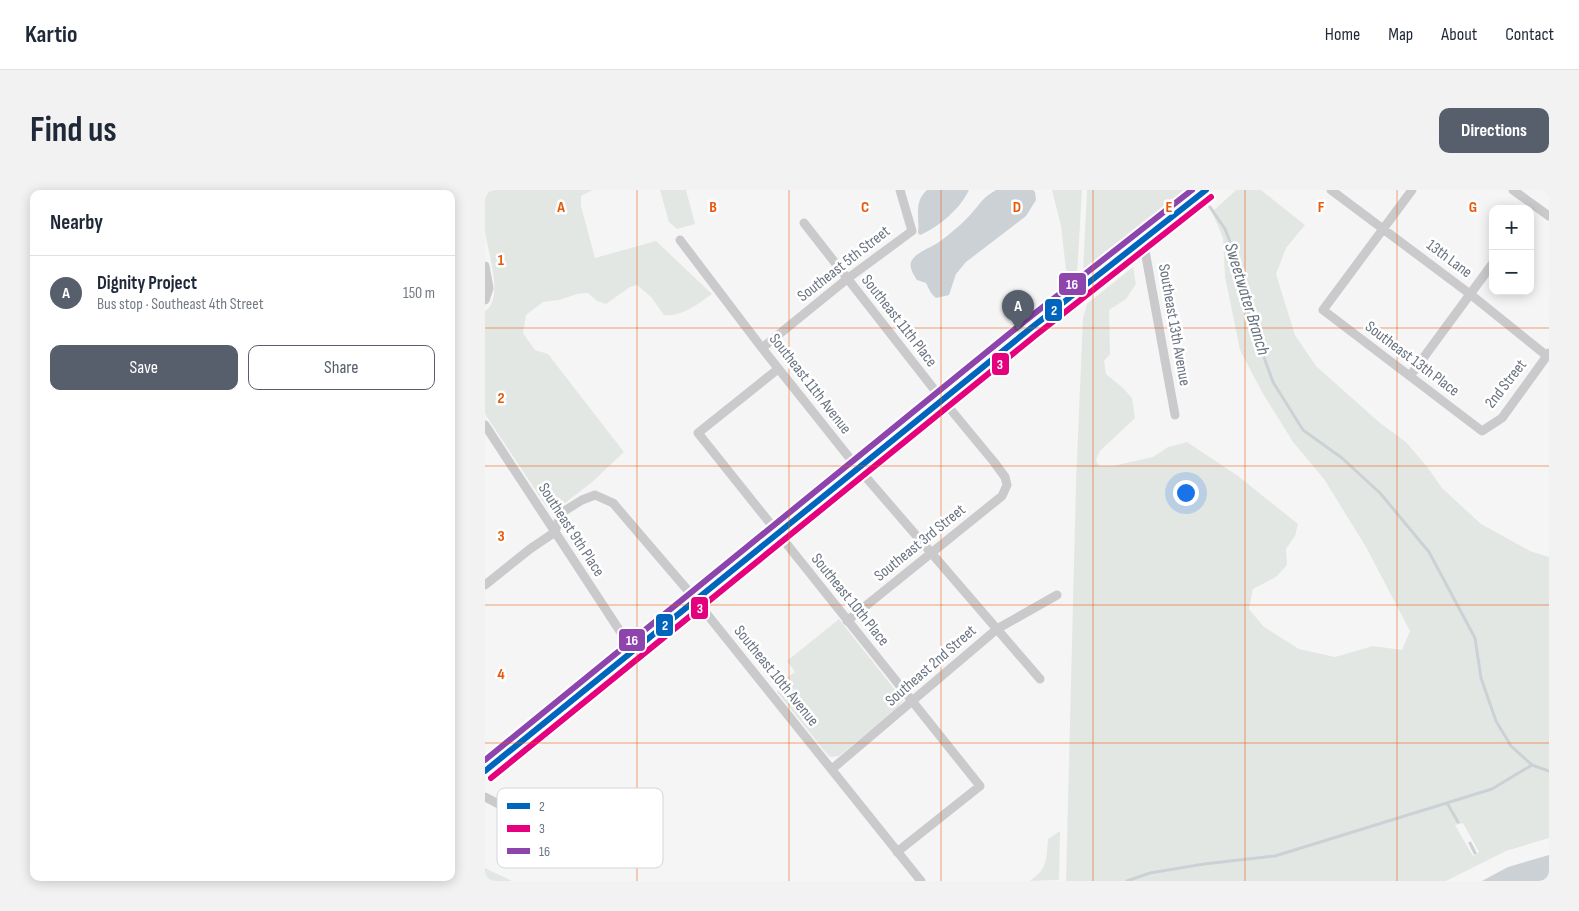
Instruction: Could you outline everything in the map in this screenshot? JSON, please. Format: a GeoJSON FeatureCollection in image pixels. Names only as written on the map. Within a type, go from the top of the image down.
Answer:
{"type":"FeatureCollection","features":[{"type":"Feature","properties":{"kind":"street","name":"Southeast 5th Street"},"geometry":{"type":"LineString","coordinates":[[762,348],[847,279],[912,231],[900,190]]}},
{"type":"Feature","properties":{"kind":"street"},"geometry":{"type":"LineString","coordinates":[[485,771],[943,400],[1207,190]]}},
{"type":"Feature","properties":{"kind":"street","name":"13th Lane"},"geometry":{"type":"LineString","coordinates":[[1331,190],[1548,355]]}},
{"type":"Feature","properties":{"kind":"street"},"geometry":{"type":"LineString","coordinates":[[1384,229],[1412,190]]}},
{"type":"Feature","properties":{"kind":"street"},"geometry":{"type":"LineString","coordinates":[[1513,190],[1528,205]]}},
{"type":"Feature","properties":{"kind":"street"},"geometry":{"type":"LineString","coordinates":[[1534,210],[1549,216]]}},
{"type":"Feature","properties":{"kind":"street","name":"Southeast 11th Place"},"geometry":{"type":"LineString","coordinates":[[804,223],[994,462],[1005,477],[1007,485]]}},
{"type":"Feature","properties":{"kind":"street","name":"Southeast 13th Place"},"geometry":{"type":"LineString","coordinates":[[1384,229],[1323,310],[1482,431]]}},
{"type":"Feature","properties":{"kind":"street","name":"Southeast 11th Avenue"},"geometry":{"type":"LineString","coordinates":[[680,240],[778,369],[852,461],[1040,679]]}},
{"type":"Feature","properties":{"kind":"street","name":"Southeast 13th Avenue"},"geometry":{"type":"LineString","coordinates":[[1143,240],[1175,415]]}},
{"type":"Feature","properties":{"kind":"street"},"geometry":{"type":"LineString","coordinates":[[485,266],[489,288],[485,300]]}},
{"type":"Feature","properties":{"kind":"street"},"geometry":{"type":"LineString","coordinates":[[1411,376],[1489,268]]}},
{"type":"Feature","properties":{"kind":"street","name":"2nd Street"},"geometry":{"type":"LineString","coordinates":[[1482,431],[1502,418],[1548,355]]}},
{"type":"Feature","properties":{"kind":"street","name":"Southeast 10th Place"},"geometry":{"type":"LineString","coordinates":[[778,369],[697,433],[980,786],[897,852]]}},
{"type":"Feature","properties":{"kind":"street","name":"Southeast 9th Place"},"geometry":{"type":"LineString","coordinates":[[485,425],[633,651]]}},
{"type":"Feature","properties":{"kind":"street","name":"Southeast 3rd Street"},"geometry":{"type":"LineString","coordinates":[[847,621],[1002,496],[1007,485]]}},
{"type":"Feature","properties":{"kind":"street","name":"Southeast 10th Avenue"},"geometry":{"type":"LineString","coordinates":[[555,532],[561,513],[582,500],[595,495],[613,503],[696,600],[921,881]]}},
{"type":"Feature","properties":{"kind":"street"},"geometry":{"type":"LineString","coordinates":[[485,585],[530,549],[555,532]]}},
{"type":"Feature","properties":{"kind":"street","name":"Southeast 2nd Street"},"geometry":{"type":"LineString","coordinates":[[832,769],[997,629],[1057,595]]}},
{"type":"Feature","properties":{"kind":"street"},"geometry":{"type":"LineString","coordinates":[[485,797],[497,803]]}},
{"type":"Feature","properties":{"kind":"shaded area"},"geometry":{"type":"Polygon","coordinates":[[[593,190],[581,196],[581,206],[595,258],[656,241],[712,294],[683,312],[664,315],[651,297],[637,285],[630,287],[606,304],[597,301],[588,293],[577,294],[559,300],[543,302],[526,315],[523,333],[535,350],[548,354],[624,452],[591,483],[556,510],[548,509],[485,414],[485,311],[491,305],[494,296],[493,274],[485,231],[485,191],[593,190]]]}},
{"type":"Feature","properties":{"kind":"shaded area"},"geometry":{"type":"Polygon","coordinates":[[[660,190],[686,190],[695,224],[677,229],[669,222],[660,190]]]}},
{"type":"Feature","properties":{"kind":"shaded area"},"geometry":{"type":"Polygon","coordinates":[[[927,190],[969,190],[948,217],[920,235],[918,233],[918,210],[920,200],[927,190]]]}},
{"type":"Feature","properties":{"kind":"shaded area"},"geometry":{"type":"Polygon","coordinates":[[[996,190],[1033,190],[1036,200],[1026,216],[966,262],[956,274],[949,295],[936,298],[926,283],[917,280],[911,269],[911,262],[916,256],[956,229],[984,199],[996,190]]]}},
{"type":"Feature","properties":{"kind":"shaded area"},"geometry":{"type":"Polygon","coordinates":[[[1052,190],[1082,190],[1077,275],[1071,277],[1066,270],[1061,226],[1052,190]]]}},
{"type":"Feature","properties":{"kind":"shaded area"},"geometry":{"type":"Polygon","coordinates":[[[1087,190],[1184,190],[1083,272],[1087,190]]]}},
{"type":"Feature","properties":{"kind":"shaded area"},"geometry":{"type":"Polygon","coordinates":[[[1236,190],[1261,190],[1305,225],[1286,248],[1276,274],[1295,335],[1316,366],[1380,423],[1406,442],[1442,488],[1481,524],[1530,551],[1549,557],[1549,838],[1506,851],[1446,881],[1066,881],[1076,482],[1083,318],[1087,304],[1133,267],[1136,284],[1126,299],[1109,310],[1110,354],[1104,361],[1106,374],[1132,398],[1135,418],[1100,451],[1096,460],[1099,466],[1113,466],[1153,457],[1168,447],[1187,442],[1238,476],[1298,524],[1295,536],[1286,549],[1287,565],[1276,577],[1253,589],[1249,609],[1264,627],[1299,649],[1335,657],[1373,646],[1402,650],[1410,631],[1366,547],[1324,479],[1293,442],[1262,392],[1240,350],[1225,277],[1223,238],[1212,212],[1236,190]],[[1463,823],[1455,825],[1473,856],[1479,852],[1463,823]]]}},
{"type":"Feature","properties":{"kind":"shaded area"},"geometry":{"type":"Polygon","coordinates":[[[839,619],[903,700],[898,708],[839,756],[831,757],[777,692],[780,683],[795,672],[787,661],[839,619]]]}},
{"type":"Feature","properties":{"kind":"shaded area"},"geometry":{"type":"Polygon","coordinates":[[[1060,831],[1059,880],[1030,881],[1043,868],[1048,839],[1060,831]]]}},
{"type":"Feature","properties":{"kind":"shaded area"},"geometry":{"type":"Polygon","coordinates":[[[1549,855],[1549,881],[1482,881],[1508,867],[1549,855]]]}},
{"type":"Feature","properties":{"kind":"shaded area"},"geometry":{"type":"Polygon","coordinates":[[[485,868],[512,881],[485,881],[485,868]]]}},
{"type":"Feature","properties":{"kind":"waterway","name":"Sweetwater Branch"},"geometry":{"type":"LineString","coordinates":[[1210,207],[1225,229],[1239,264],[1249,316],[1273,382],[1303,430],[1342,458],[1380,493],[1429,552],[1475,638],[1481,678],[1496,721],[1511,746],[1532,765],[1549,771]]}},
{"type":"Feature","properties":{"kind":"waterway"},"geometry":{"type":"LineString","coordinates":[[1127,881],[1150,873],[1204,864],[1275,856],[1492,789],[1532,765]]}},
{"type":"Feature","properties":{"kind":"waterway"},"geometry":{"type":"LineString","coordinates":[[1447,803],[1458,822]]}},
{"type":"Feature","properties":{"kind":"waterway"},"geometry":{"type":"LineString","coordinates":[[1470,843],[1475,853]]}},
{"type":"Feature","properties":{"kind":"transit line","name":"16"},"geometry":{"type":"LineString","coordinates":[[485,760],[1025,321],[1192,190]]}},
{"type":"Feature","properties":{"kind":"transit line","name":"2"},"geometry":{"type":"LineString","coordinates":[[485,771],[1031,328],[1206,190]]}},
{"type":"Feature","properties":{"kind":"transit line","name":"3"},"geometry":{"type":"LineString","coordinates":[[491,778],[1036,335],[1211,197]]}},
{"type":"Feature","properties":{"kind":"place","name":"Dignity Project"},"geometry":{"type":"Point","coordinates":[1018,331]}}]}
